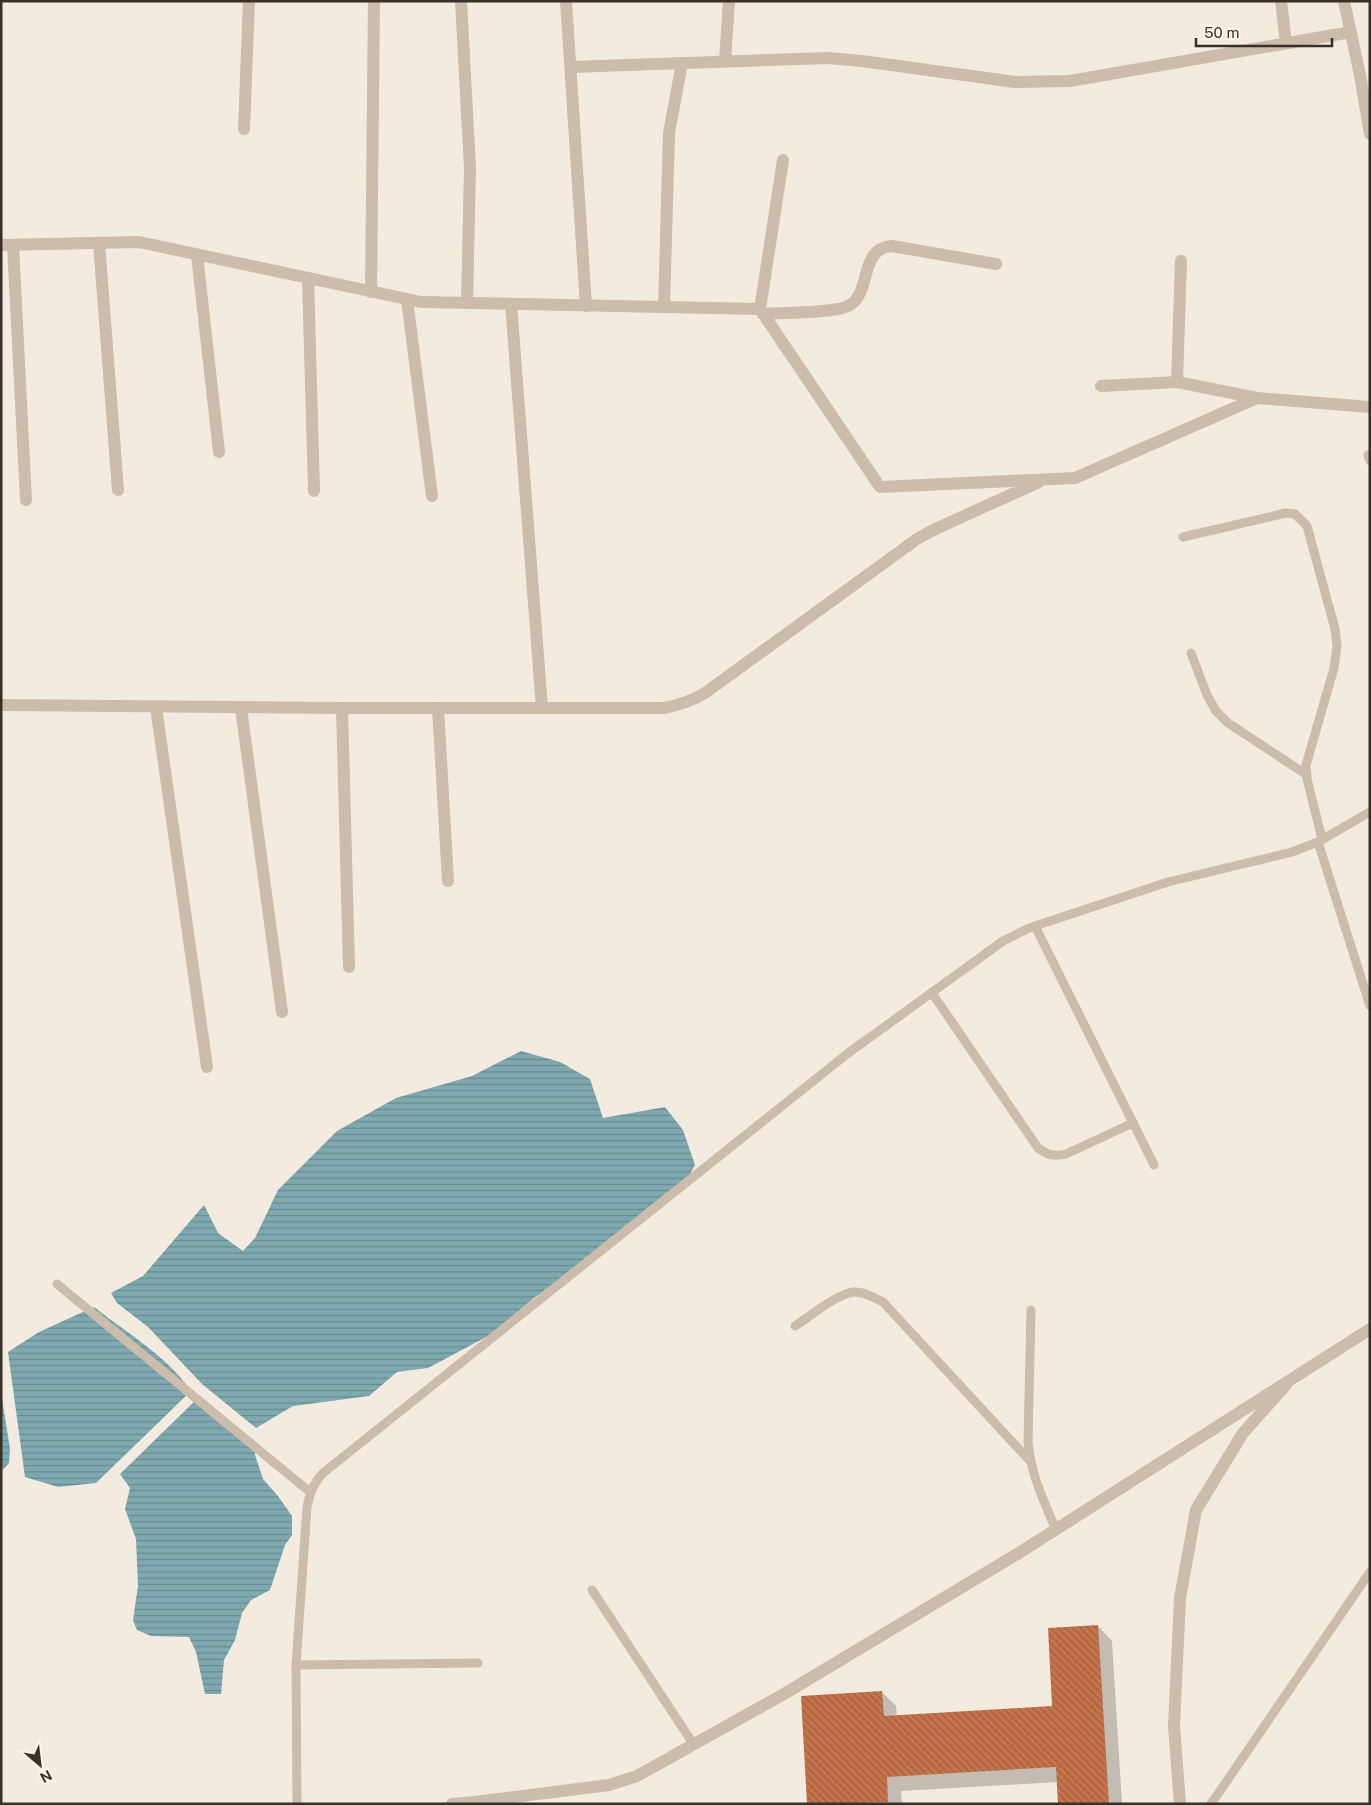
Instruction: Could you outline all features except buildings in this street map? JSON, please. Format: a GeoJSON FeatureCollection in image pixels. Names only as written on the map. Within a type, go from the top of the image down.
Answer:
{"type":"FeatureCollection","features":[{"type":"Feature","properties":{"kind":"street"},"geometry":{"type":"LineString","coordinates":[[244,129],[249,1]]}},
{"type":"Feature","properties":{"kind":"street"},"geometry":{"type":"LineString","coordinates":[[371,292],[374,1]]}},
{"type":"Feature","properties":{"kind":"street"},"geometry":{"type":"LineString","coordinates":[[461,1],[470,168],[467,303]]}},
{"type":"Feature","properties":{"kind":"street"},"geometry":{"type":"LineString","coordinates":[[566,1],[586,306]]}},
{"type":"Feature","properties":{"kind":"street"},"geometry":{"type":"LineString","coordinates":[[725,61],[729,1]]}},
{"type":"Feature","properties":{"kind":"street"},"geometry":{"type":"LineString","coordinates":[[1281,1],[1286,44]]}},
{"type":"Feature","properties":{"kind":"street"},"geometry":{"type":"LineString","coordinates":[[1344,1],[1360,75],[1370,134]]}},
{"type":"Feature","properties":{"kind":"street"},"geometry":{"type":"LineString","coordinates":[[571,67],[828,58],[872,62],[1015,82],[1047,83],[1070,81],[1351,32]]}},
{"type":"Feature","properties":{"kind":"street"},"geometry":{"type":"LineString","coordinates":[[664,307],[669,133],[682,63]]}},
{"type":"Feature","properties":{"kind":"street"},"geometry":{"type":"LineString","coordinates":[[783,160],[761,311],[880,487],[1075,478],[1257,398]]}},
{"type":"Feature","properties":{"kind":"street"},"geometry":{"type":"LineString","coordinates":[[26,500],[7,245],[140,242],[421,302],[761,311],[838,309],[852,304],[857,298],[873,255],[884,247],[892,246],[996,264]]}},
{"type":"Feature","properties":{"kind":"street"},"geometry":{"type":"LineString","coordinates":[[99,243],[118,490]]}},
{"type":"Feature","properties":{"kind":"street"},"geometry":{"type":"LineString","coordinates":[[197,255],[219,452]]}},
{"type":"Feature","properties":{"kind":"street"},"geometry":{"type":"LineString","coordinates":[[1177,382],[1181,261]]}},
{"type":"Feature","properties":{"kind":"street"},"geometry":{"type":"LineString","coordinates":[[308,278],[314,490]]}},
{"type":"Feature","properties":{"kind":"street"},"geometry":{"type":"LineString","coordinates":[[407,299],[432,496]]}},
{"type":"Feature","properties":{"kind":"street"},"geometry":{"type":"LineString","coordinates":[[511,304],[542,708]]}},
{"type":"Feature","properties":{"kind":"street"},"geometry":{"type":"LineString","coordinates":[[1101,386],[1177,382],[1257,398],[1370,407]]}},
{"type":"Feature","properties":{"kind":"street"},"geometry":{"type":"LineString","coordinates":[[1,705],[241,708],[664,708],[693,700],[917,539],[1046,479]]}},
{"type":"Feature","properties":{"kind":"street"},"geometry":{"type":"LineString","coordinates":[[156,707],[207,1067]]}},
{"type":"Feature","properties":{"kind":"street"},"geometry":{"type":"LineString","coordinates":[[241,708],[282,1012]]}},
{"type":"Feature","properties":{"kind":"street"},"geometry":{"type":"LineString","coordinates":[[342,708],[349,967]]}},
{"type":"Feature","properties":{"kind":"street"},"geometry":{"type":"LineString","coordinates":[[438,708],[448,881]]}},
{"type":"Feature","properties":{"kind":"street"},"geometry":{"type":"LineString","coordinates":[[452,1804],[609,1785],[637,1776],[784,1694],[1020,1553],[1370,1329]]}},
{"type":"Feature","properties":{"kind":"street"},"geometry":{"type":"LineString","coordinates":[[1180,1804],[1174,1726],[1180,1598],[1196,1510],[1243,1433],[1293,1378]]}},
{"type":"Feature","properties":{"kind":"lane"},"geometry":{"type":"LineString","coordinates":[[1183,537],[1286,513],[1295,514],[1307,526],[1335,628],[1337,646],[1334,668],[1308,758],[1307,775],[1320,840],[1370,1006]]}},
{"type":"Feature","properties":{"kind":"lane"},"geometry":{"type":"LineString","coordinates":[[1191,653],[1206,695],[1216,711],[1228,723],[1307,775]]}},
{"type":"Feature","properties":{"kind":"lane"},"geometry":{"type":"LineString","coordinates":[[297,1804],[296,1665],[307,1507],[310,1492],[315,1482],[323,1473],[847,1054],[1003,942],[1035,926],[1168,882],[1292,852],[1320,840],[1370,812]]}},
{"type":"Feature","properties":{"kind":"lane"},"geometry":{"type":"LineString","coordinates":[[1035,926],[1154,1165]]}},
{"type":"Feature","properties":{"kind":"lane"},"geometry":{"type":"LineString","coordinates":[[932,993],[1038,1148],[1045,1153],[1054,1156],[1066,1154],[1133,1123]]}},
{"type":"Feature","properties":{"kind":"lane"},"geometry":{"type":"LineString","coordinates":[[57,1284],[310,1492]]}},
{"type":"Feature","properties":{"kind":"lane"},"geometry":{"type":"LineString","coordinates":[[795,1326],[838,1297],[854,1292],[870,1295],[883,1302],[1030,1461]]}},
{"type":"Feature","properties":{"kind":"lane"},"geometry":{"type":"LineString","coordinates":[[1031,1310],[1028,1442],[1030,1461],[1056,1530]]}},
{"type":"Feature","properties":{"kind":"lane"},"geometry":{"type":"LineString","coordinates":[[1211,1804],[1370,1572]]}},
{"type":"Feature","properties":{"kind":"lane"},"geometry":{"type":"LineString","coordinates":[[592,1590],[694,1745]]}},
{"type":"Feature","properties":{"kind":"lane"},"geometry":{"type":"LineString","coordinates":[[296,1665],[478,1663]]}},
{"type":"Feature","properties":{"kind":"water"},"geometry":{"type":"Polygon","coordinates":[[[521,1051],[560,1062],[590,1079],[603,1118],[665,1107],[683,1130],[695,1165],[681,1190],[576,1269],[535,1297],[490,1335],[428,1368],[397,1372],[369,1396],[293,1406],[256,1428],[202,1384],[148,1327],[117,1303],[111,1293],[143,1276],[204,1205],[218,1233],[243,1251],[255,1238],[278,1190],[337,1131],[396,1098],[472,1076],[521,1051]]]}},
{"type":"Feature","properties":{"kind":"water"},"geometry":{"type":"Polygon","coordinates":[[[94,1307],[158,1356],[181,1378],[191,1391],[96,1483],[58,1487],[25,1477],[8,1352],[39,1332],[94,1307]]]}},
{"type":"Feature","properties":{"kind":"water"},"geometry":{"type":"Polygon","coordinates":[[[1,1392],[10,1449],[9,1463],[1,1472],[1,1392]]]}},
{"type":"Feature","properties":{"kind":"water"},"geometry":{"type":"Polygon","coordinates":[[[200,1396],[255,1446],[255,1455],[263,1479],[292,1516],[292,1535],[285,1545],[270,1590],[251,1600],[242,1613],[235,1640],[224,1660],[221,1694],[205,1694],[196,1652],[189,1637],[151,1636],[137,1630],[133,1620],[138,1586],[136,1539],[125,1509],[130,1488],[120,1474],[200,1396]]]}}]}
